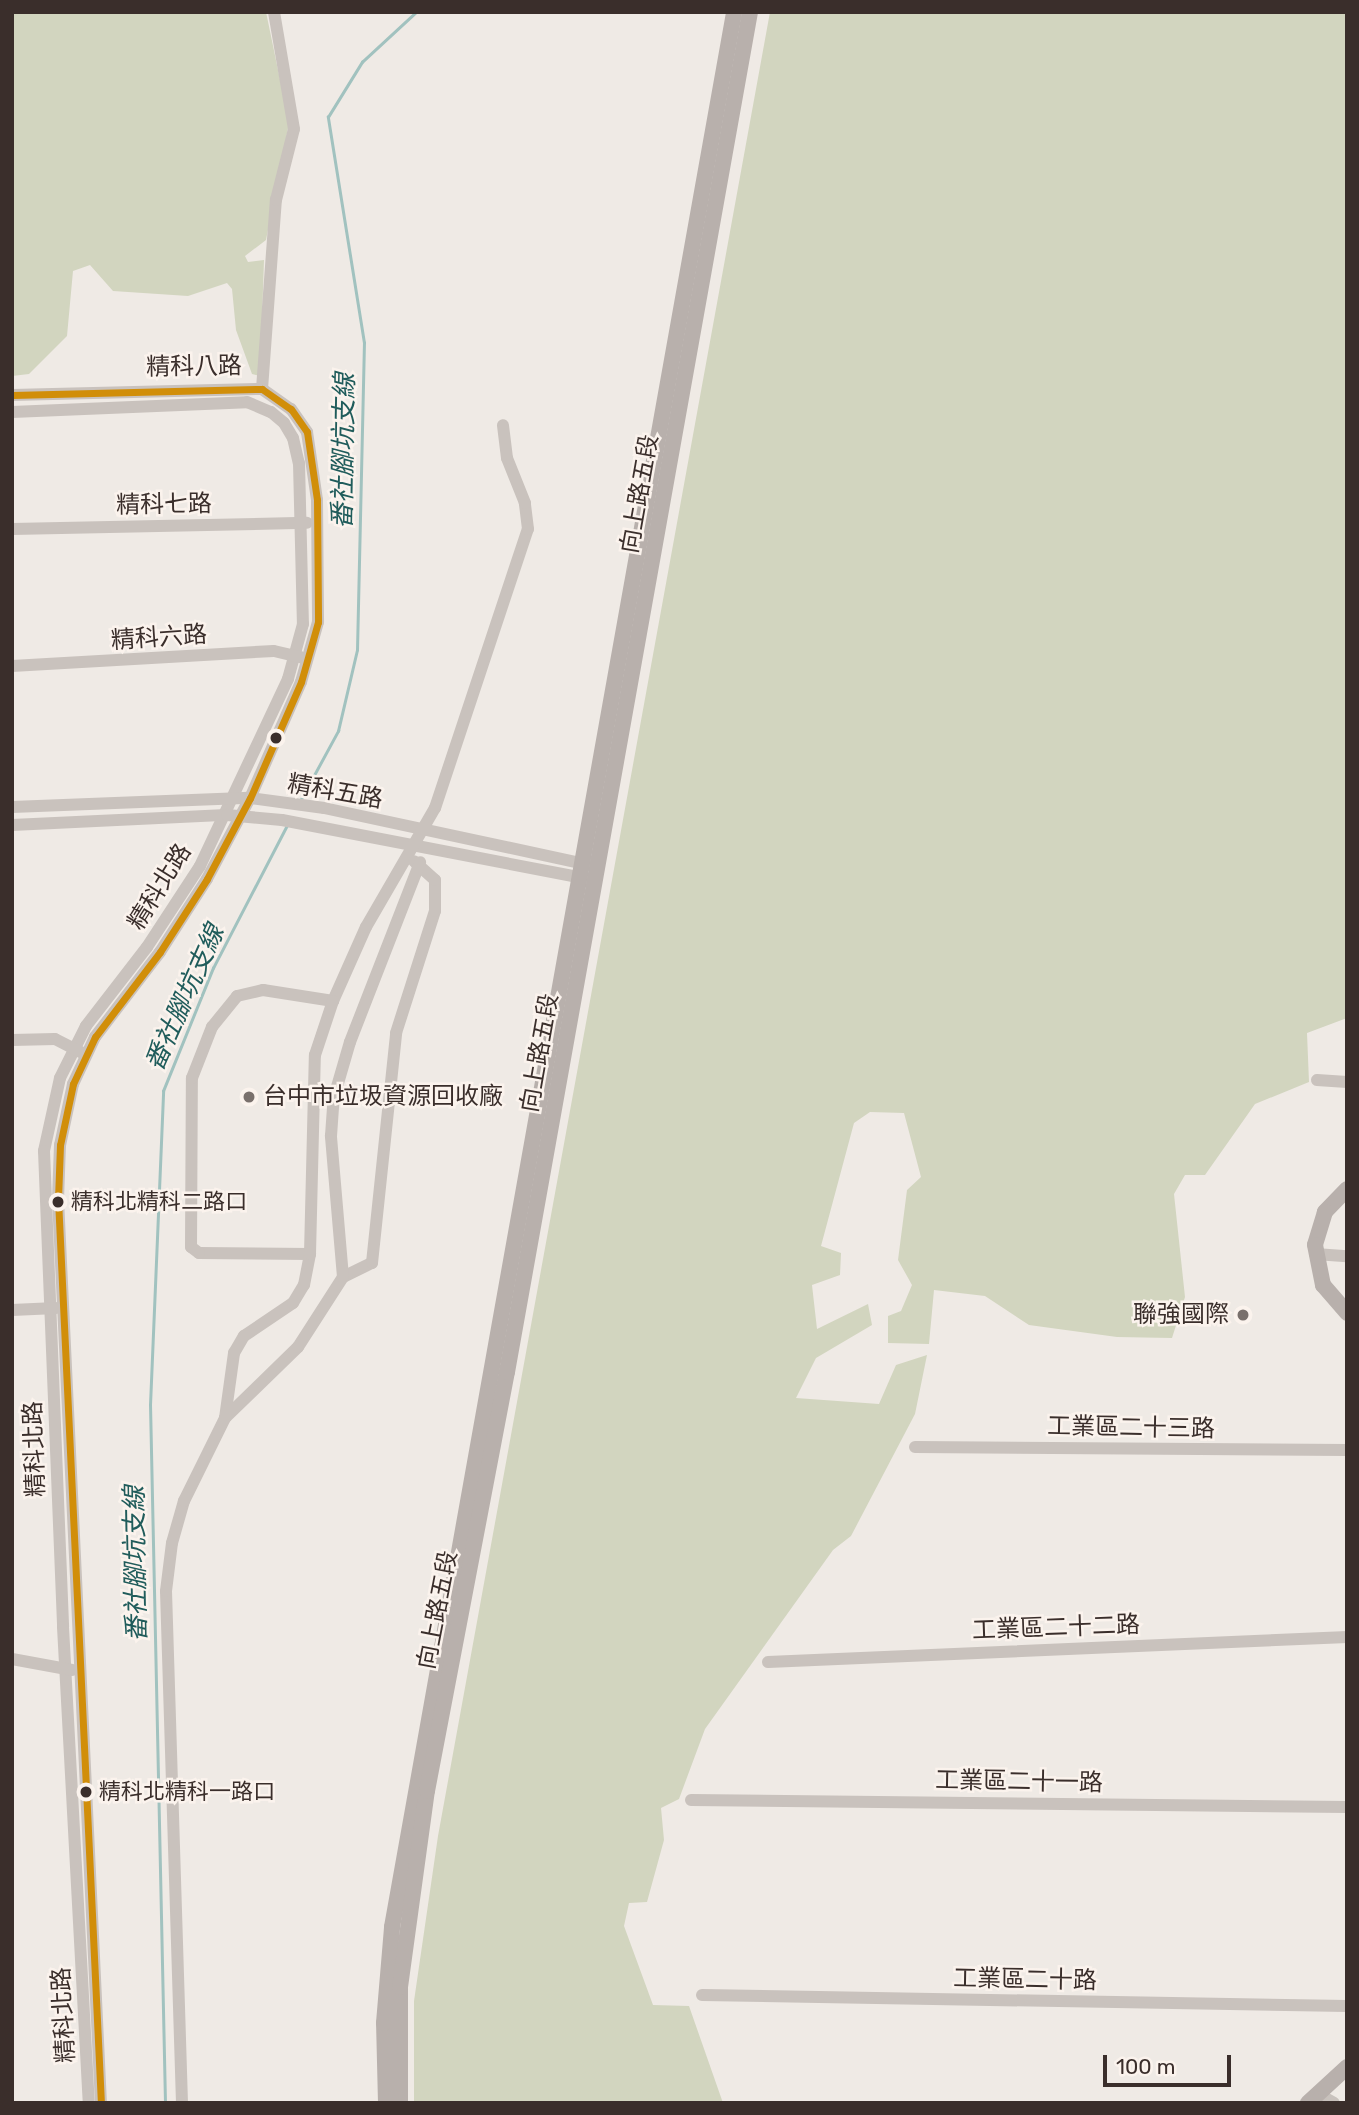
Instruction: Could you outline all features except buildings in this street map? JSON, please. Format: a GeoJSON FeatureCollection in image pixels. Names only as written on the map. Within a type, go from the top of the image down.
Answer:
{"type":"FeatureCollection","features":[{"type":"Feature","properties":{"kind":"main road","name":"向上路五段"},"geometry":{"type":"LineString","coordinates":[[400,2103],[400,1987],[427,1791],[507,1372],[593,873],[734,12]]}},
{"type":"Feature","properties":{"kind":"main road","name":"向上路五段"},"geometry":{"type":"LineString","coordinates":[[386,2103],[384,2023],[392,1927],[593,873],[750,12]]}},
{"type":"Feature","properties":{"kind":"main road"},"geometry":{"type":"LineString","coordinates":[[1347,1189],[1325,1212],[1315,1254],[1322,1284],[1347,1313]]}},
{"type":"Feature","properties":{"kind":"main road"},"geometry":{"type":"LineString","coordinates":[[1313,2098],[1347,2067]]}},
{"type":"Feature","properties":{"kind":"street"},"geometry":{"type":"LineString","coordinates":[[262,388],[276,200],[294,129],[274,12]]}},
{"type":"Feature","properties":{"kind":"street","name":"精科八路"},"geometry":{"type":"LineString","coordinates":[[12,395],[262,388],[291,408],[307,432],[314,460],[317,523]]}},
{"type":"Feature","properties":{"kind":"street","name":"精科八路"},"geometry":{"type":"LineString","coordinates":[[12,412],[238,401],[255,404],[278,417],[293,438],[298,455],[301,523]]}},
{"type":"Feature","properties":{"kind":"street"},"geometry":{"type":"LineString","coordinates":[[182,2103],[166,1591],[172,1544],[184,1501],[225,1418],[234,1353],[244,1336],[293,1303],[304,1285],[310,1254],[315,1055],[333,1001],[403,860],[440,796],[528,528],[525,503],[507,458],[503,425]]}},
{"type":"Feature","properties":{"kind":"street","name":"精科北路"},"geometry":{"type":"LineString","coordinates":[[89,2103],[66,1670],[56,1308],[60,1145],[86,1027],[185,891],[227,815],[288,679],[303,624],[301,523]]}},
{"type":"Feature","properties":{"kind":"street","name":"精科七路"},"geometry":{"type":"LineString","coordinates":[[12,528],[317,523]]}},
{"type":"Feature","properties":{"kind":"street","name":"精科北路"},"geometry":{"type":"LineString","coordinates":[[81,1052],[181,922],[250,798],[308,658],[318,622],[317,523]]}},
{"type":"Feature","properties":{"kind":"street","name":"精科六路"},"geometry":{"type":"LineString","coordinates":[[12,666],[274,650],[308,658]]}},
{"type":"Feature","properties":{"kind":"street","name":"精科五路"},"geometry":{"type":"LineString","coordinates":[[12,807],[250,798],[444,833],[593,873]]}},
{"type":"Feature","properties":{"kind":"street","name":"精科五路"},"geometry":{"type":"LineString","coordinates":[[12,825],[227,815],[282,820],[593,873]]}},
{"type":"Feature","properties":{"kind":"street"},"geometry":{"type":"LineString","coordinates":[[225,1418],[298,1347],[342,1277],[372,1263],[396,1033],[435,911],[435,880],[420,862],[403,860]]}},
{"type":"Feature","properties":{"kind":"street"},"geometry":{"type":"LineString","coordinates":[[342,1277],[331,1136],[334,1097],[350,1042],[420,862]]}},
{"type":"Feature","properties":{"kind":"street"},"geometry":{"type":"LineString","coordinates":[[310,1254],[199,1253],[191,1247],[192,1078],[212,1027],[237,996],[263,990],[333,1001]]}},
{"type":"Feature","properties":{"kind":"street"},"geometry":{"type":"LineString","coordinates":[[12,1041],[55,1039],[81,1052]]}},
{"type":"Feature","properties":{"kind":"street"},"geometry":{"type":"LineString","coordinates":[[1317,1080],[1347,1082]]}},
{"type":"Feature","properties":{"kind":"street"},"geometry":{"type":"LineString","coordinates":[[1315,1254],[1347,1256]]}},
{"type":"Feature","properties":{"kind":"street"},"geometry":{"type":"LineString","coordinates":[[12,1310],[56,1308]]}},
{"type":"Feature","properties":{"kind":"street","name":"精科北路"},"geometry":{"type":"LineString","coordinates":[[56,1308],[83,1670],[101,2103]]}},
{"type":"Feature","properties":{"kind":"street","name":"工業區二十三路"},"geometry":{"type":"LineString","coordinates":[[915,1447],[1347,1450]]}},
{"type":"Feature","properties":{"kind":"street","name":"工業區二十二路"},"geometry":{"type":"LineString","coordinates":[[768,1661],[1347,1637]]}},
{"type":"Feature","properties":{"kind":"street"},"geometry":{"type":"LineString","coordinates":[[12,1659],[66,1670],[83,1670]]}},
{"type":"Feature","properties":{"kind":"street","name":"工業區二十一路"},"geometry":{"type":"LineString","coordinates":[[691,1800],[1347,1807]]}},
{"type":"Feature","properties":{"kind":"street","name":"工業區二十路"},"geometry":{"type":"LineString","coordinates":[[702,1994],[1347,2006]]}},
{"type":"Feature","properties":{"kind":"street"},"geometry":{"type":"LineString","coordinates":[[1313,2098],[1334,2103]]}},
{"type":"Feature","properties":{"kind":"green space"},"geometry":{"type":"Polygon","coordinates":[[[12,12],[266,12],[289,123],[266,240],[245,256],[248,262],[264,260],[260,376],[252,374],[236,330],[232,289],[227,283],[188,296],[113,291],[90,265],[73,271],[67,336],[29,374],[12,376],[12,12]]]}},
{"type":"Feature","properties":{"kind":"green space"},"geometry":{"type":"Polygon","coordinates":[[[770,12],[1347,12],[1347,1018],[1307,1033],[1309,1082],[1255,1104],[1205,1175],[1185,1175],[1174,1194],[1185,1297],[1172,1338],[1117,1337],[1029,1325],[985,1296],[934,1290],[929,1344],[888,1343],[888,1316],[901,1311],[912,1285],[898,1260],[907,1190],[921,1177],[904,1113],[870,1112],[854,1123],[821,1246],[841,1253],[840,1275],[812,1285],[817,1329],[868,1304],[872,1325],[816,1358],[796,1398],[879,1404],[896,1365],[927,1355],[915,1414],[851,1536],[833,1550],[705,1729],[679,1799],[661,1808],[664,1840],[647,1902],[629,1903],[624,1926],[653,2005],[689,2006],[723,2103],[414,2103],[414,2001],[438,1836],[770,12]]]}},
{"type":"Feature","properties":{"kind":"waterway","name":"番社腳坑支線"},"geometry":{"type":"LineString","coordinates":[[300,801],[338,731],[357,650],[364,343],[328,117],[362,62],[416,12]]}},
{"type":"Feature","properties":{"kind":"waterway","name":"番社腳坑支線"},"geometry":{"type":"LineString","coordinates":[[165,2103],[150,1405],[163,1091],[213,968],[287,825]]}},
{"type":"Feature","properties":{"kind":"transit line"},"geometry":{"type":"LineString","coordinates":[[12,395],[262,389],[291,409],[307,432],[317,500],[318,622],[301,682],[250,798],[207,879],[160,952],[95,1037],[73,1084],[60,1145],[58,1199],[101,2103]]}},
{"type":"Feature","properties":{"kind":"place","name":"台中市垃圾資源回收廠"},"geometry":{"type":"Point","coordinates":[249,1097]}},
{"type":"Feature","properties":{"kind":"place","name":"精科北精科二路口"},"geometry":{"type":"Point","coordinates":[58,1202]}},
{"type":"Feature","properties":{"kind":"place","name":"聯強國際"},"geometry":{"type":"Point","coordinates":[1243,1315]}},
{"type":"Feature","properties":{"kind":"place","name":"精科北精科一路口"},"geometry":{"type":"Point","coordinates":[86,1792]}}]}
